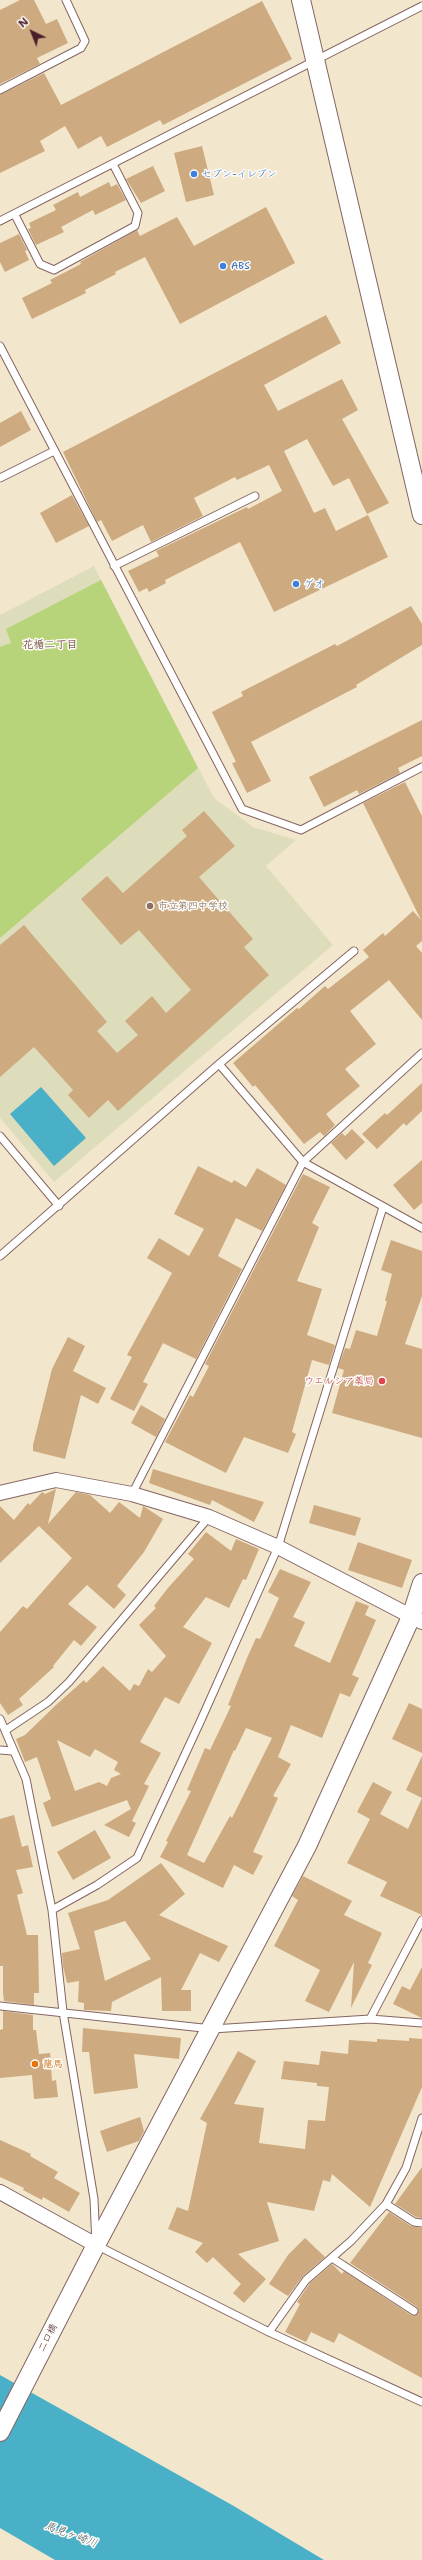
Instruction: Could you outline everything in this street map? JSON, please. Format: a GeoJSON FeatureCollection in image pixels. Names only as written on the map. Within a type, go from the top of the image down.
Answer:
{"type":"FeatureCollection","features":[{"type":"Feature","properties":{"kind":"street"},"geometry":{"type":"LineString","coordinates":[[302,0],[422,515]]}},
{"type":"Feature","properties":{"kind":"street"},"geometry":{"type":"LineString","coordinates":[[0,1493],[56,1480],[132,1494],[209,1517],[278,1547],[417,1620]]}},
{"type":"Feature","properties":{"kind":"street","name":"二口橋"},"geometry":{"type":"LineString","coordinates":[[0,2432],[96,2245],[307,1846],[417,1620],[422,1584]]}},
{"type":"Feature","properties":{"kind":"street"},"geometry":{"type":"LineString","coordinates":[[0,2192],[96,2245]]}},
{"type":"Feature","properties":{"kind":"lane"},"geometry":{"type":"LineString","coordinates":[[0,90],[81,48],[85,41],[66,0]]}},
{"type":"Feature","properties":{"kind":"lane"},"geometry":{"type":"LineString","coordinates":[[0,221],[15,215],[422,6]]}},
{"type":"Feature","properties":{"kind":"lane"},"geometry":{"type":"LineString","coordinates":[[15,215],[40,264],[54,270],[135,226],[138,213],[113,164]]}},
{"type":"Feature","properties":{"kind":"lane"},"geometry":{"type":"LineString","coordinates":[[0,346],[242,809],[301,830],[422,767]]}},
{"type":"Feature","properties":{"kind":"lane"},"geometry":{"type":"LineString","coordinates":[[0,478],[54,451]]}},
{"type":"Feature","properties":{"kind":"lane"},"geometry":{"type":"LineString","coordinates":[[114,566],[255,496]]}},
{"type":"Feature","properties":{"kind":"lane"},"geometry":{"type":"LineString","coordinates":[[0,1256],[59,1206],[219,1064],[354,951]]}},
{"type":"Feature","properties":{"kind":"lane"},"geometry":{"type":"LineString","coordinates":[[132,1494],[303,1162],[422,1053]]}},
{"type":"Feature","properties":{"kind":"lane"},"geometry":{"type":"LineString","coordinates":[[219,1064],[303,1162],[422,1228]]}},
{"type":"Feature","properties":{"kind":"lane"},"geometry":{"type":"LineString","coordinates":[[0,1136],[59,1206]]}},
{"type":"Feature","properties":{"kind":"lane"},"geometry":{"type":"LineString","coordinates":[[52,1910],[97,1885],[137,1858],[201,1720],[278,1547],[383,1207]]}},
{"type":"Feature","properties":{"kind":"lane"},"geometry":{"type":"LineString","coordinates":[[6,1730],[48,1702],[69,1682],[209,1517]]}},
{"type":"Feature","properties":{"kind":"lane"},"geometry":{"type":"LineString","coordinates":[[0,1719],[6,1730],[12,1751],[26,1779],[52,1910],[63,2012],[94,2199],[96,2245],[269,2332],[422,2402]]}},
{"type":"Feature","properties":{"kind":"lane"},"geometry":{"type":"LineString","coordinates":[[0,1750],[12,1751]]}},
{"type":"Feature","properties":{"kind":"lane"},"geometry":{"type":"LineString","coordinates":[[370,2019],[422,1920]]}},
{"type":"Feature","properties":{"kind":"lane"},"geometry":{"type":"LineString","coordinates":[[0,2006],[212,2028],[370,2019],[422,2023]]}},
{"type":"Feature","properties":{"kind":"lane"},"geometry":{"type":"LineString","coordinates":[[269,2332],[306,2280],[375,2218],[386,2204],[406,2168],[422,2118]]}},
{"type":"Feature","properties":{"kind":"lane"},"geometry":{"type":"LineString","coordinates":[[386,2204],[414,2222],[422,2223]]}},
{"type":"Feature","properties":{"kind":"lane"},"geometry":{"type":"LineString","coordinates":[[332,2258],[414,2311]]}},
{"type":"Feature","properties":{"kind":"shaded area","name":"市立第四中学校"},"geometry":{"type":"Polygon","coordinates":[[[94,566],[214,798],[253,827],[296,840],[266,866],[333,945],[54,1182],[0,1118],[0,615],[94,566]]]}},
{"type":"Feature","properties":{"kind":"green space"},"geometry":{"type":"Polygon","coordinates":[[[101,580],[198,768],[0,938],[0,647],[11,643],[6,629],[101,580]]]}},
{"type":"Feature","properties":{"kind":"water"},"geometry":{"type":"Polygon","coordinates":[[[41,1087],[86,1138],[54,1166],[10,1114],[41,1087]]]}},
{"type":"Feature","properties":{"kind":"water","name":"馬見ヶ崎川"},"geometry":{"type":"Polygon","coordinates":[[[0,2375],[232,2505],[324,2560],[55,2560],[0,2528],[0,2375]]]}},
{"type":"Feature","properties":{"kind":"building"},"geometry":{"type":"Polygon","coordinates":[[[20,0],[34,0],[46,24],[57,19],[68,43],[37,58],[40,64],[0,84],[0,10],[20,0]]]}},
{"type":"Feature","properties":{"kind":"building"},"geometry":{"type":"Polygon","coordinates":[[[262,1],[292,59],[163,125],[160,120],[107,147],[101,136],[78,149],[65,126],[40,141],[45,151],[0,173],[0,95],[44,73],[61,105],[262,1]]]}},
{"type":"Feature","properties":{"kind":"building","name":"セブン-イレブン"},"geometry":{"type":"Polygon","coordinates":[[[202,146],[214,195],[186,202],[174,153],[202,146]]]}},
{"type":"Feature","properties":{"kind":"building"},"geometry":{"type":"Polygon","coordinates":[[[153,166],[165,191],[141,203],[126,179],[153,166]]]}},
{"type":"Feature","properties":{"kind":"building"},"geometry":{"type":"Polygon","coordinates":[[[109,182],[111,187],[117,184],[126,200],[95,215],[93,210],[61,227],[64,232],[36,245],[28,229],[31,228],[29,223],[56,210],[53,205],[78,192],[80,197],[109,182]]]}},
{"type":"Feature","properties":{"kind":"building","name":"ABS"},"geometry":{"type":"Polygon","coordinates":[[[266,207],[295,263],[180,324],[145,257],[115,272],[116,274],[85,290],[86,293],[32,319],[22,298],[52,283],[50,280],[81,264],[80,262],[137,230],[140,236],[177,217],[194,246],[266,207]]]}},
{"type":"Feature","properties":{"kind":"building"},"geometry":{"type":"Polygon","coordinates":[[[19,234],[27,250],[25,251],[29,260],[5,272],[0,262],[0,243],[19,234]]]}},
{"type":"Feature","properties":{"kind":"building"},"geometry":{"type":"Polygon","coordinates":[[[326,315],[341,343],[264,385],[278,411],[342,379],[358,410],[342,419],[389,503],[367,514],[349,478],[333,486],[307,439],[284,451],[314,513],[325,508],[336,531],[368,515],[388,557],[274,612],[240,542],[165,580],[166,583],[149,592],[147,588],[139,592],[128,571],[159,556],[156,551],[247,507],[248,509],[282,491],[269,465],[237,480],[235,477],[194,498],[203,516],[151,542],[143,525],[112,541],[101,520],[97,522],[63,452],[326,315]]]}},
{"type":"Feature","properties":{"kind":"building"},"geometry":{"type":"Polygon","coordinates":[[[21,411],[31,430],[0,447],[0,423],[21,411]]]}},
{"type":"Feature","properties":{"kind":"building"},"geometry":{"type":"Polygon","coordinates":[[[72,495],[89,526],[56,543],[40,513],[72,495]]]}},
{"type":"Feature","properties":{"kind":"building"},"geometry":{"type":"Polygon","coordinates":[[[411,606],[422,624],[422,645],[356,685],[357,687],[251,742],[271,781],[247,793],[232,763],[236,762],[212,712],[243,696],[241,692],[335,644],[337,646],[411,606]]]}},
{"type":"Feature","properties":{"kind":"building"},"geometry":{"type":"Polygon","coordinates":[[[422,720],[422,756],[398,768],[400,773],[359,794],[357,790],[324,807],[309,777],[422,720]]]}},
{"type":"Feature","properties":{"kind":"building"},"geometry":{"type":"Polygon","coordinates":[[[405,782],[422,816],[422,941],[416,946],[422,953],[422,1020],[389,980],[350,1011],[376,1044],[345,1069],[360,1086],[326,1114],[335,1125],[324,1136],[320,1132],[304,1144],[255,1085],[253,1087],[233,1063],[325,986],[328,989],[369,957],[363,950],[383,933],[385,936],[413,911],[421,920],[363,803],[405,782]]]}},
{"type":"Feature","properties":{"kind":"building"},"geometry":{"type":"Polygon","coordinates":[[[204,811],[235,846],[199,877],[253,939],[244,947],[269,975],[118,1111],[108,1100],[89,1118],[68,1095],[73,1090],[34,1047],[0,1077],[0,945],[24,925],[107,1022],[97,1031],[117,1053],[138,1035],[125,1021],[152,996],[166,1013],[191,990],[139,930],[121,945],[81,899],[107,876],[123,893],[187,836],[182,830],[204,811]]]}},
{"type":"Feature","properties":{"kind":"building"},"geometry":{"type":"Polygon","coordinates":[[[422,1083],[422,1111],[406,1126],[404,1123],[377,1149],[362,1134],[385,1113],[387,1115],[422,1083]]]}},
{"type":"Feature","properties":{"kind":"building"},"geometry":{"type":"Polygon","coordinates":[[[352,1129],[365,1142],[346,1160],[331,1143],[342,1133],[345,1136],[352,1129]]]}},
{"type":"Feature","properties":{"kind":"building"},"geometry":{"type":"Polygon","coordinates":[[[422,1160],[422,1203],[414,1210],[393,1185],[422,1160]]]}},
{"type":"Feature","properties":{"kind":"building"},"geometry":{"type":"Polygon","coordinates":[[[198,1166],[232,1183],[234,1180],[246,1187],[257,1168],[286,1185],[262,1231],[236,1218],[218,1256],[242,1269],[196,1359],[163,1343],[143,1382],[148,1384],[134,1411],[110,1399],[132,1357],[127,1355],[172,1273],[147,1258],[159,1238],[189,1256],[204,1229],[174,1214],[198,1166]]]}},
{"type":"Feature","properties":{"kind":"building"},"geometry":{"type":"Polygon","coordinates":[[[303,1174],[330,1187],[312,1223],[319,1227],[297,1281],[322,1289],[307,1335],[335,1345],[329,1365],[312,1360],[292,1432],[296,1434],[288,1453],[244,1437],[226,1473],[165,1442],[190,1395],[193,1397],[209,1366],[205,1364],[303,1174]]]}},
{"type":"Feature","properties":{"kind":"building","name":"ウエルシア薬局"},"geometry":{"type":"Polygon","coordinates":[[[391,1240],[422,1251],[422,1296],[405,1344],[422,1349],[422,1438],[332,1413],[344,1370],[338,1368],[345,1348],[350,1349],[356,1330],[377,1336],[387,1301],[385,1301],[392,1274],[381,1270],[391,1240]]]}},
{"type":"Feature","properties":{"kind":"building"},"geometry":{"type":"Polygon","coordinates":[[[68,1337],[85,1346],[73,1371],[106,1388],[98,1404],[81,1395],[65,1459],[33,1451],[33,1445],[52,1369],[68,1337]]]}},
{"type":"Feature","properties":{"kind":"building"},"geometry":{"type":"Polygon","coordinates":[[[141,1405],[165,1419],[156,1437],[131,1423],[141,1405]]]}},
{"type":"Feature","properties":{"kind":"building"},"geometry":{"type":"Polygon","coordinates":[[[153,1469],[264,1502],[254,1522],[212,1500],[210,1505],[149,1483],[153,1469]]]}},
{"type":"Feature","properties":{"kind":"building"},"geometry":{"type":"Polygon","coordinates":[[[56,1489],[48,1524],[76,1492],[90,1495],[110,1513],[119,1502],[140,1518],[143,1506],[163,1519],[144,1552],[117,1586],[126,1595],[114,1609],[87,1585],[68,1604],[97,1627],[81,1646],[74,1640],[53,1666],[54,1667],[19,1699],[23,1705],[8,1715],[0,1703],[0,1632],[23,1606],[27,1609],[72,1558],[39,1526],[0,1563],[0,1506],[14,1520],[28,1503],[30,1505],[42,1492],[45,1494],[56,1489]]]}},
{"type":"Feature","properties":{"kind":"building"},"geometry":{"type":"Polygon","coordinates":[[[314,1505],[361,1518],[355,1536],[309,1523],[314,1505]]]}},
{"type":"Feature","properties":{"kind":"building"},"geometry":{"type":"Polygon","coordinates":[[[206,1532],[231,1551],[236,1539],[259,1549],[246,1580],[243,1579],[229,1608],[206,1597],[183,1627],[212,1643],[179,1704],[165,1697],[140,1742],[161,1753],[144,1784],[149,1786],[132,1821],[136,1823],[129,1837],[104,1825],[131,1809],[127,1800],[52,1827],[43,1803],[51,1799],[37,1757],[25,1762],[16,1739],[25,1735],[84,1680],[86,1683],[103,1666],[130,1691],[134,1684],[139,1686],[148,1669],[152,1672],[166,1656],[139,1625],[156,1608],[154,1606],[194,1559],[188,1554],[206,1532]],[[57,1740],[75,1791],[99,1782],[107,1786],[111,1778],[121,1774],[114,1770],[118,1762],[95,1749],[90,1757],[57,1740]]]}},
{"type":"Feature","properties":{"kind":"building"},"geometry":{"type":"Polygon","coordinates":[[[358,1542],[412,1560],[402,1588],[348,1570],[358,1542]]]}},
{"type":"Feature","properties":{"kind":"building"},"geometry":{"type":"Polygon","coordinates":[[[280,1569],[311,1582],[293,1617],[305,1622],[294,1646],[330,1663],[356,1601],[369,1606],[365,1615],[376,1620],[352,1675],[359,1678],[350,1697],[340,1693],[322,1738],[291,1725],[278,1757],[291,1764],[273,1796],[278,1798],[253,1852],[263,1856],[253,1875],[234,1865],[223,1888],[160,1857],[168,1842],[166,1841],[191,1791],[187,1790],[205,1748],[210,1750],[231,1706],[228,1705],[256,1638],[260,1639],[279,1598],[268,1592],[280,1569]],[[246,1728],[235,1751],[234,1750],[187,1855],[204,1863],[230,1816],[232,1818],[272,1738],[246,1728]]]}},
{"type":"Feature","properties":{"kind":"building"},"geometry":{"type":"Polygon","coordinates":[[[409,1703],[422,1709],[422,1753],[392,1739],[409,1703]]]}},
{"type":"Feature","properties":{"kind":"building"},"geometry":{"type":"Polygon","coordinates":[[[422,1756],[422,1798],[406,1790],[422,1756]]]}},
{"type":"Feature","properties":{"kind":"building"},"geometry":{"type":"Polygon","coordinates":[[[373,1782],[392,1792],[380,1814],[408,1829],[422,1798],[422,1915],[380,1896],[387,1882],[347,1863],[370,1819],[357,1812],[373,1782]]]}},
{"type":"Feature","properties":{"kind":"building"},"geometry":{"type":"Polygon","coordinates":[[[14,1815],[22,1847],[28,1845],[33,1867],[16,1870],[23,1893],[17,1895],[27,1935],[38,1935],[39,1993],[34,1993],[34,2005],[4,2001],[3,1966],[0,1966],[0,1819],[14,1815]]]}},
{"type":"Feature","properties":{"kind":"building"},"geometry":{"type":"Polygon","coordinates":[[[95,1830],[111,1858],[73,1880],[57,1852],[95,1830]]]}},
{"type":"Feature","properties":{"kind":"building"},"geometry":{"type":"Polygon","coordinates":[[[161,1863],[185,1894],[159,1915],[228,1946],[219,1962],[200,1953],[181,1990],[191,1990],[191,2011],[162,2011],[161,1977],[112,2002],[111,2011],[84,2010],[84,2003],[78,2002],[79,1981],[67,1983],[63,1966],[62,1953],[80,1949],[68,1913],[108,1900],[161,1863]],[[125,1921],[94,1931],[105,1981],[151,1959],[125,1921]]]}},
{"type":"Feature","properties":{"kind":"building"},"geometry":{"type":"Polygon","coordinates":[[[303,1876],[352,1901],[344,1915],[382,1933],[368,1963],[372,1965],[351,2008],[354,1962],[329,2012],[305,2001],[320,1970],[274,1946],[298,1900],[292,1896],[303,1876]]]}},
{"type":"Feature","properties":{"kind":"building"},"geometry":{"type":"Polygon","coordinates":[[[422,1967],[422,2018],[393,2004],[402,1986],[410,1990],[422,1967]]]}},
{"type":"Feature","properties":{"kind":"building"},"geometry":{"type":"Polygon","coordinates":[[[3,2011],[33,2015],[33,2030],[36,2030],[39,2054],[50,2053],[52,2081],[56,2080],[58,2097],[34,2099],[32,2075],[0,2078],[0,2030],[3,2029],[3,2011]]]}},
{"type":"Feature","properties":{"kind":"building"},"geometry":{"type":"Polygon","coordinates":[[[83,2028],[181,2038],[179,2059],[134,2054],[138,2088],[94,2094],[89,2052],[82,2052],[83,2028]]]}},
{"type":"Feature","properties":{"kind":"building"},"geometry":{"type":"Polygon","coordinates":[[[409,2038],[422,2039],[422,2087],[370,2207],[332,2174],[330,2182],[323,2180],[314,2211],[267,2202],[279,2241],[238,2254],[266,2279],[244,2303],[233,2293],[241,2284],[213,2257],[207,2263],[195,2252],[203,2243],[168,2229],[177,2207],[188,2211],[207,2123],[200,2119],[238,2051],[256,2061],[234,2104],[264,2108],[259,2143],[305,2149],[308,2120],[325,2121],[329,2087],[317,2086],[317,2083],[281,2079],[284,2061],[319,2065],[321,2051],[348,2054],[349,2040],[377,2042],[377,2039],[409,2041],[409,2038]]]}},
{"type":"Feature","properties":{"kind":"building"},"geometry":{"type":"Polygon","coordinates":[[[140,2117],[144,2131],[139,2141],[107,2152],[100,2131],[140,2117]]]}},
{"type":"Feature","properties":{"kind":"building"},"geometry":{"type":"Polygon","coordinates":[[[0,2140],[31,2154],[30,2156],[58,2172],[54,2178],[80,2193],[69,2212],[43,2197],[42,2200],[23,2190],[24,2188],[0,2177],[0,2140]]]}},
{"type":"Feature","properties":{"kind":"building"},"geometry":{"type":"Polygon","coordinates":[[[422,2167],[422,2218],[416,2217],[395,2204],[422,2167]]]}},
{"type":"Feature","properties":{"kind":"building"},"geometry":{"type":"Polygon","coordinates":[[[389,2212],[411,2226],[422,2228],[422,2378],[339,2333],[334,2343],[311,2332],[306,2342],[285,2332],[300,2304],[297,2302],[310,2283],[332,2264],[342,2274],[344,2271],[411,2315],[418,2314],[417,2307],[350,2263],[389,2212]]]}},
{"type":"Feature","properties":{"kind":"building"},"geometry":{"type":"Polygon","coordinates":[[[305,2238],[325,2257],[303,2276],[288,2296],[269,2284],[288,2255],[305,2238]]]}},
{"type":"Feature","properties":{"kind":"place","name":"セブン-イレブン"},"geometry":{"type":"Point","coordinates":[194,174]}},
{"type":"Feature","properties":{"kind":"place","name":"ABS"},"geometry":{"type":"Point","coordinates":[223,266]}},
{"type":"Feature","properties":{"kind":"place","name":"ゲオ"},"geometry":{"type":"Point","coordinates":[296,584]}},
{"type":"Feature","properties":{"kind":"place","name":"市立第四中学校"},"geometry":{"type":"Point","coordinates":[150,906]}},
{"type":"Feature","properties":{"kind":"place","name":"ウエルシア薬局"},"geometry":{"type":"Point","coordinates":[382,1381]}},
{"type":"Feature","properties":{"kind":"place","name":"龍馬"},"geometry":{"type":"Point","coordinates":[35,2064]}},
{"type":"Feature","properties":{"kind":"district","name":"花楯二丁目"},"geometry":{"type":"Point","coordinates":[50,645]}}]}
